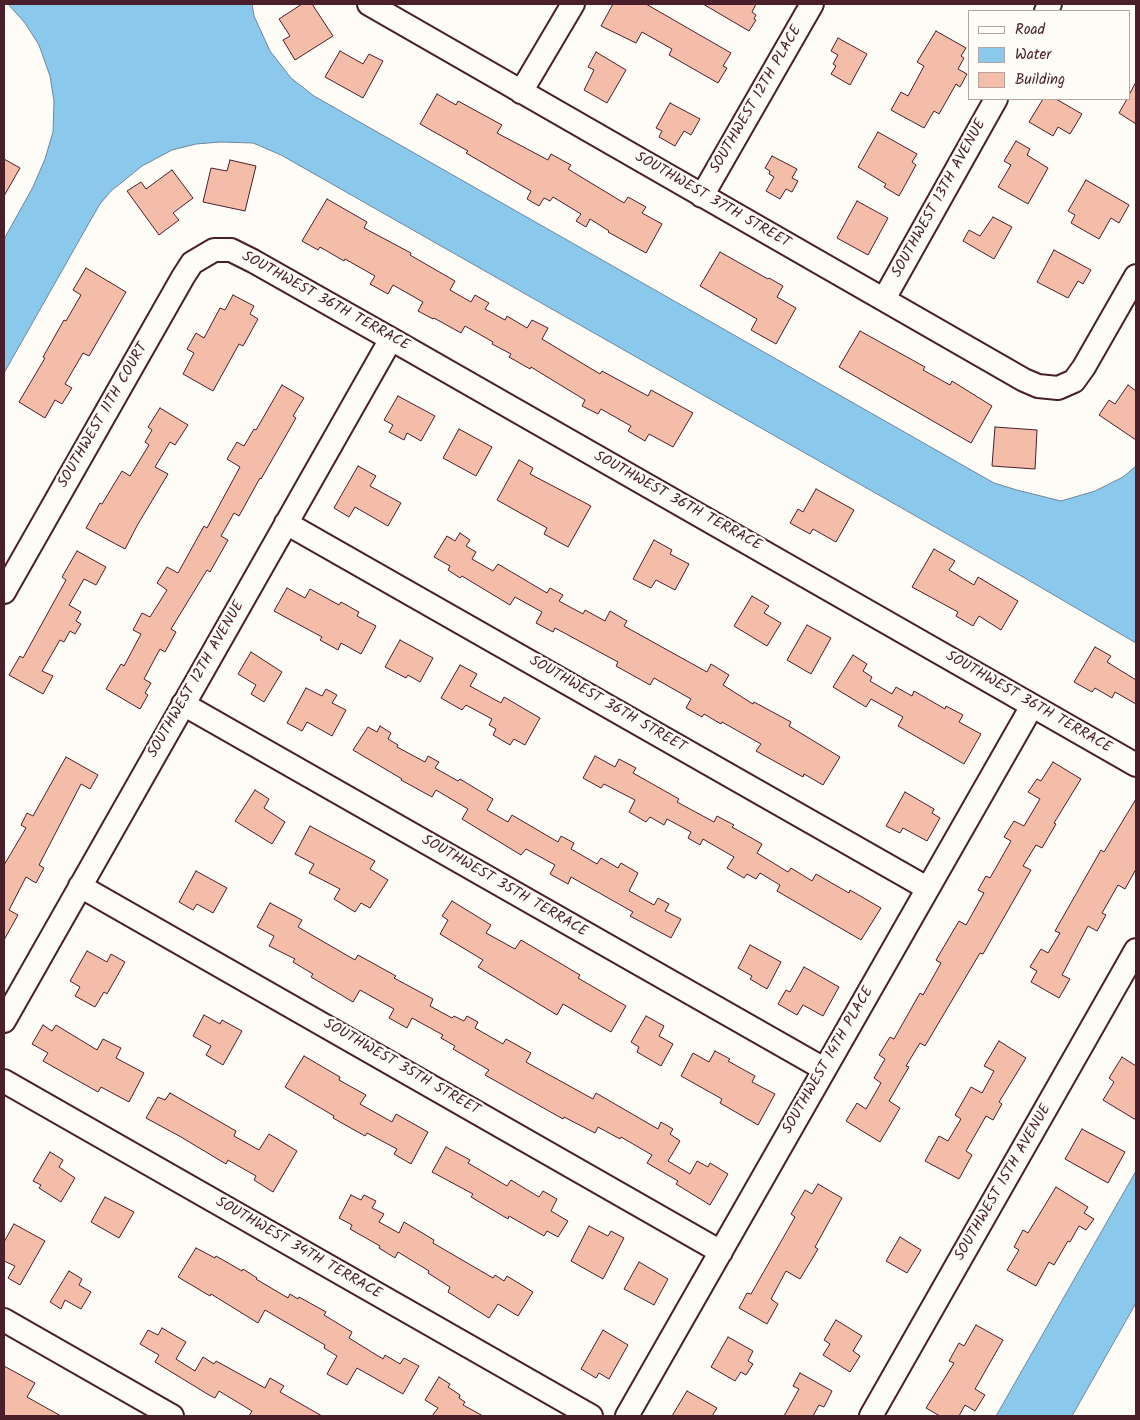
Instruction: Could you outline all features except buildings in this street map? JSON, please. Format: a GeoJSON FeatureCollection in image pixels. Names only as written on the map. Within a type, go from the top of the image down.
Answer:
{"type":"FeatureCollection","features":[{"type":"Feature","properties":{"kind":"street","name":"SOUTHWEST 37TH STREET"},"geometry":{"type":"LineString","coordinates":[[369,4],[1024,380],[1038,386],[1058,388],[1074,381],[1136,276]]}},
{"type":"Feature","properties":{"kind":"street"},"geometry":{"type":"LineString","coordinates":[[521,92],[572,4]]}},
{"type":"Feature","properties":{"kind":"street","name":"SOUTHWEST 12TH PLACE"},"geometry":{"type":"LineString","coordinates":[[702,196],[812,4]]}},
{"type":"Feature","properties":{"kind":"street","name":"SOUTHWEST 13TH AVENUE"},"geometry":{"type":"LineString","coordinates":[[884,299],[995,100]]}},
{"type":"Feature","properties":{"kind":"street","name":"SOUTHWEST 36TH TERRACE"},"geometry":{"type":"LineString","coordinates":[[214,250],[230,250],[253,261],[1136,765]]}},
{"type":"Feature","properties":{"kind":"street","name":"SOUTHWEST 11TH COURT"},"geometry":{"type":"LineString","coordinates":[[4,592],[183,277],[192,263],[214,250]]}},
{"type":"Feature","properties":{"kind":"street","name":"SOUTHWEST 12TH AVENUE"},"geometry":{"type":"LineString","coordinates":[[4,1021],[391,339]]}},
{"type":"Feature","properties":{"kind":"street","name":"SOUTHWEST 36TH STREET"},"geometry":{"type":"LineString","coordinates":[[286,523],[927,888]]}},
{"type":"Feature","properties":{"kind":"street","name":"SOUTHWEST 35TH TERRACE"},"geometry":{"type":"LineString","coordinates":[[184,704],[824,1069]]}},
{"type":"Feature","properties":{"kind":"street","name":"SOUTHWEST 14TH PLACE"},"geometry":{"type":"LineString","coordinates":[[627,1416],[1032,706]]}},
{"type":"Feature","properties":{"kind":"street","name":"SOUTHWEST 35TH STREET"},"geometry":{"type":"LineString","coordinates":[[80,886],[721,1252]]}},
{"type":"Feature","properties":{"kind":"street","name":"SOUTHWEST 15TH AVENUE"},"geometry":{"type":"LineString","coordinates":[[871,1416],[1136,950]]}},
{"type":"Feature","properties":{"kind":"street","name":"SOUTHWEST 34TH TERRACE"},"geometry":{"type":"LineString","coordinates":[[4,1081],[592,1416]]}},
{"type":"Feature","properties":{"kind":"street"},"geometry":{"type":"LineString","coordinates":[[4,1320],[172,1416]]}},
{"type":"Feature","properties":{"kind":"water"},"geometry":{"type":"Polygon","coordinates":[[[8,4],[252,4],[254,16],[270,51],[291,78],[314,96],[994,483],[1061,501],[1095,491],[1123,477],[1136,466],[1136,643],[281,155],[253,143],[220,142],[196,144],[172,150],[142,166],[111,191],[100,204],[4,373],[4,239],[33,187],[45,159],[53,132],[54,101],[50,76],[39,45],[25,23],[8,4]]]}},
{"type":"Feature","properties":{"kind":"water"},"geometry":{"type":"Polygon","coordinates":[[[1136,1171],[1136,1303],[1072,1416],[996,1416],[1136,1171]]]}}]}
